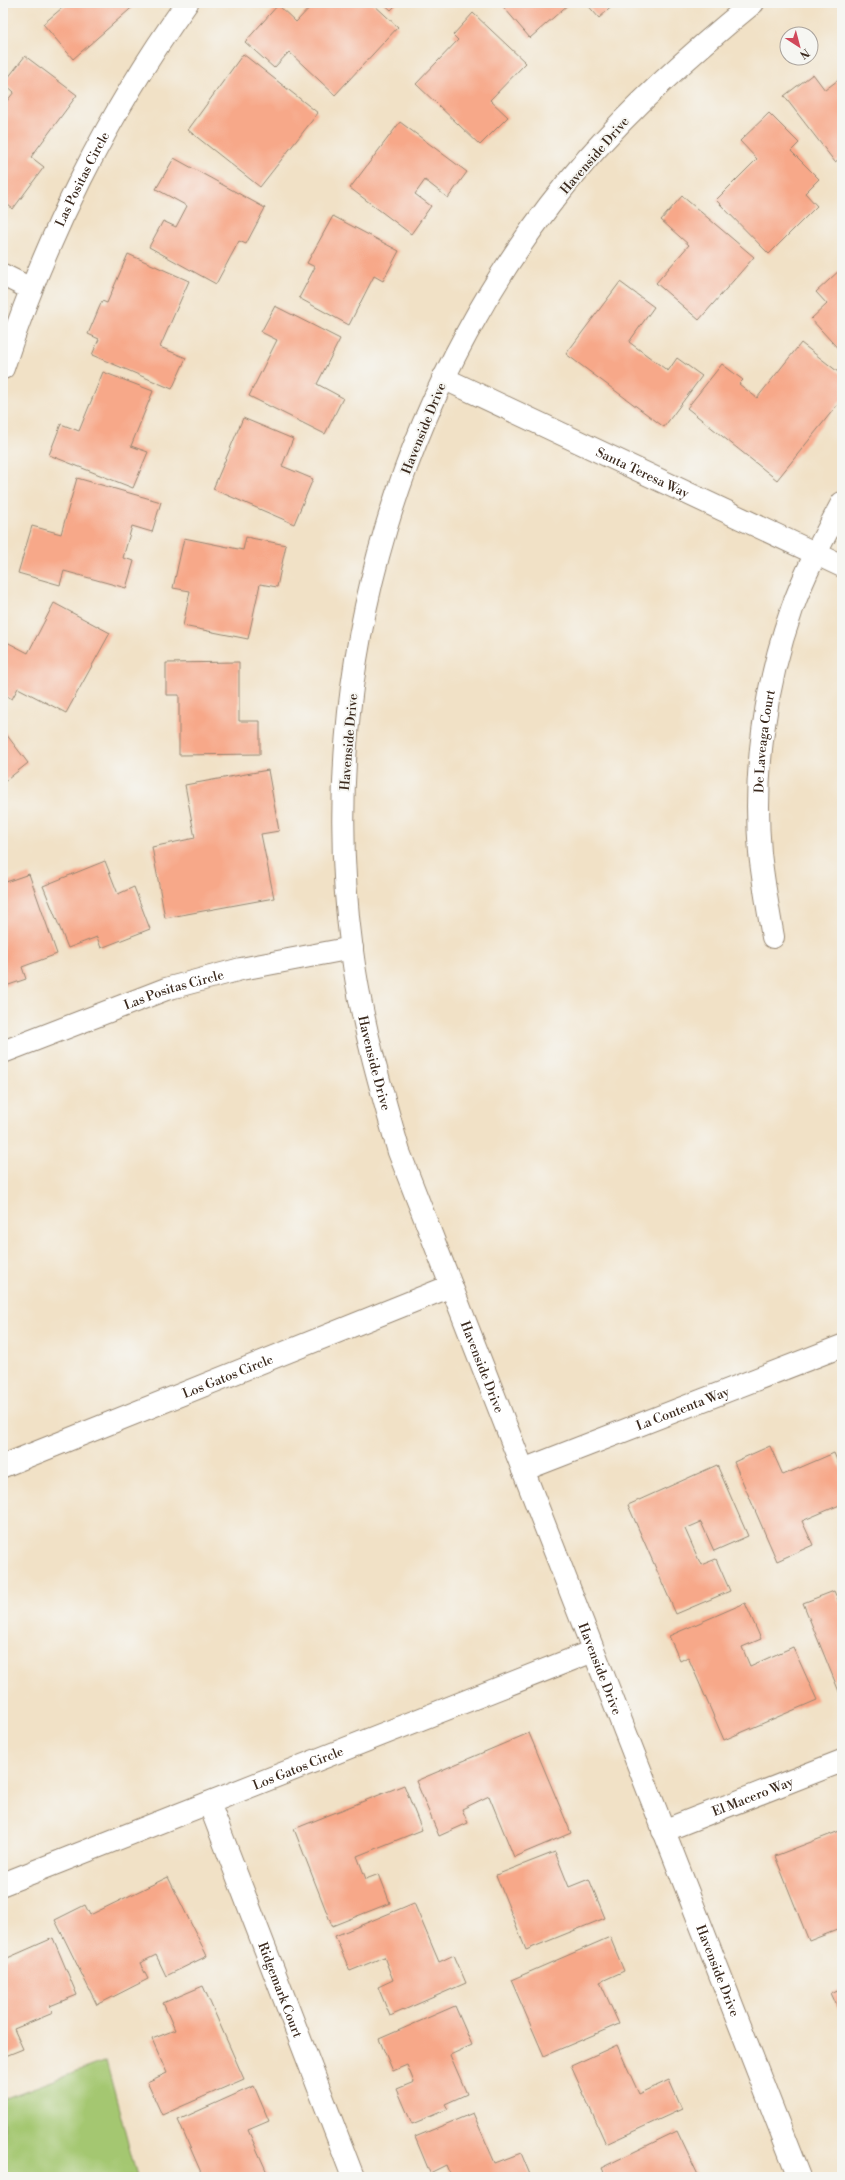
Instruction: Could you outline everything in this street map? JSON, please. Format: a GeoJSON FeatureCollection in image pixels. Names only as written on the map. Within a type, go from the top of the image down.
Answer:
{"type":"FeatureCollection","features":[{"type":"Feature","properties":{"kind":"street","name":"Las Positas Circle"},"geometry":{"type":"LineString","coordinates":[[3,368],[31,290],[72,199],[119,109],[187,3]]}},
{"type":"Feature","properties":{"kind":"street","name":"Havenside Drive"},"geometry":{"type":"LineString","coordinates":[[753,3],[661,82],[588,158],[534,227],[485,301],[443,378],[409,460],[385,530],[360,630],[348,717],[344,788],[344,858],[352,948],[359,998],[374,1068],[397,1145],[799,2177]]}},
{"type":"Feature","properties":{"kind":"street"},"geometry":{"type":"LineString","coordinates":[[3,275],[31,290]]}},
{"type":"Feature","properties":{"kind":"street","name":"Santa Teresa Way"},"geometry":{"type":"LineString","coordinates":[[443,378],[842,566]]}},
{"type":"Feature","properties":{"kind":"street","name":"De Laveaga Court"},"geometry":{"type":"LineString","coordinates":[[773,937],[760,853],[758,801],[762,739],[774,669],[792,609],[815,554],[842,503]]}},
{"type":"Feature","properties":{"kind":"street","name":"Las Positas Circle"},"geometry":{"type":"LineString","coordinates":[[3,1052],[166,989],[241,969],[352,948]]}},
{"type":"Feature","properties":{"kind":"street","name":"Los Gatos Circle"},"geometry":{"type":"LineString","coordinates":[[3,1466],[451,1286]]}},
{"type":"Feature","properties":{"kind":"street","name":"La Contenta Way"},"geometry":{"type":"LineString","coordinates":[[523,1470],[842,1346]]}},
{"type":"Feature","properties":{"kind":"street","name":"Los Gatos Circle"},"geometry":{"type":"LineString","coordinates":[[3,1884],[593,1651]]}},
{"type":"Feature","properties":{"kind":"street","name":"El Macero Way"},"geometry":{"type":"LineString","coordinates":[[663,1831],[842,1761]]}},
{"type":"Feature","properties":{"kind":"street","name":"Ridgemark Court"},"geometry":{"type":"LineString","coordinates":[[209,1803],[353,2177]]}},
{"type":"Feature","properties":{"kind":"green space"},"geometry":{"type":"Polygon","coordinates":[[[106,2061],[137,2177],[3,2177],[3,2099],[106,2061]]]}},
{"type":"Feature","properties":{"kind":"building"},"geometry":{"type":"Polygon","coordinates":[[[68,3],[137,3],[73,59],[43,24],[68,3]]]}},
{"type":"Feature","properties":{"kind":"building"},"geometry":{"type":"Polygon","coordinates":[[[314,3],[372,3],[398,27],[335,95],[289,52],[274,68],[245,42],[278,5],[296,22],[314,3]]]}},
{"type":"Feature","properties":{"kind":"building"},"geometry":{"type":"Polygon","coordinates":[[[383,3],[398,3],[391,10],[383,3]]]}},
{"type":"Feature","properties":{"kind":"building"},"geometry":{"type":"Polygon","coordinates":[[[500,3],[570,3],[530,38],[500,3]]]}},
{"type":"Feature","properties":{"kind":"building"},"geometry":{"type":"Polygon","coordinates":[[[586,3],[616,3],[599,18],[586,3]]]}},
{"type":"Feature","properties":{"kind":"building"},"geometry":{"type":"Polygon","coordinates":[[[473,13],[526,63],[490,100],[508,117],[480,145],[416,84],[458,40],[453,35],[473,13]]]}},
{"type":"Feature","properties":{"kind":"building"},"geometry":{"type":"Polygon","coordinates":[[[243,54],[318,113],[260,187],[188,130],[243,54]]]}},
{"type":"Feature","properties":{"kind":"building"},"geometry":{"type":"Polygon","coordinates":[[[25,56],[77,95],[31,157],[44,167],[13,209],[3,201],[3,106],[14,92],[4,83],[25,56]]]}},
{"type":"Feature","properties":{"kind":"building"},"geometry":{"type":"Polygon","coordinates":[[[813,74],[825,90],[842,77],[842,157],[835,162],[784,96],[813,74]]]}},
{"type":"Feature","properties":{"kind":"building"},"geometry":{"type":"Polygon","coordinates":[[[769,113],[799,143],[791,151],[819,179],[805,193],[817,206],[769,254],[716,200],[757,159],[740,141],[769,113]]]}},
{"type":"Feature","properties":{"kind":"building"},"geometry":{"type":"Polygon","coordinates":[[[400,122],[467,172],[448,198],[425,180],[415,194],[431,206],[411,234],[350,188],[400,122]]]}},
{"type":"Feature","properties":{"kind":"building"},"geometry":{"type":"Polygon","coordinates":[[[174,158],[265,208],[246,244],[239,241],[216,284],[149,247],[163,221],[176,227],[187,206],[156,189],[174,158]]]}},
{"type":"Feature","properties":{"kind":"building"},"geometry":{"type":"Polygon","coordinates":[[[682,196],[754,257],[699,320],[656,283],[689,245],[661,220],[682,196]]]}},
{"type":"Feature","properties":{"kind":"building"},"geometry":{"type":"Polygon","coordinates":[[[333,216],[399,251],[383,281],[374,276],[349,325],[299,298],[315,267],[307,263],[333,216]]]}},
{"type":"Feature","properties":{"kind":"building"},"geometry":{"type":"Polygon","coordinates":[[[128,254],[189,281],[160,347],[186,358],[172,389],[92,355],[99,339],[88,334],[102,301],[107,303],[128,254]]]}},
{"type":"Feature","properties":{"kind":"building"},"geometry":{"type":"Polygon","coordinates":[[[842,268],[842,353],[811,319],[827,304],[816,292],[842,268]]]}},
{"type":"Feature","properties":{"kind":"building"},"geometry":{"type":"Polygon","coordinates":[[[620,282],[654,307],[629,342],[668,371],[677,358],[702,376],[664,427],[566,354],[620,282]]]}},
{"type":"Feature","properties":{"kind":"building"},"geometry":{"type":"Polygon","coordinates":[[[275,306],[340,339],[317,384],[343,398],[325,434],[249,396],[277,340],[261,332],[275,306]]]}},
{"type":"Feature","properties":{"kind":"building"},"geometry":{"type":"Polygon","coordinates":[[[801,343],[842,375],[842,399],[777,480],[687,408],[722,364],[743,380],[739,384],[757,398],[801,343]]]}},
{"type":"Feature","properties":{"kind":"building"},"geometry":{"type":"Polygon","coordinates":[[[103,372],[153,391],[131,446],[148,452],[133,488],[49,455],[61,424],[79,431],[103,372]]]}},
{"type":"Feature","properties":{"kind":"building"},"geometry":{"type":"Polygon","coordinates":[[[243,418],[293,439],[282,466],[313,479],[294,524],[213,489],[243,418]]]}},
{"type":"Feature","properties":{"kind":"building"},"geometry":{"type":"Polygon","coordinates":[[[77,478],[161,502],[152,532],[132,526],[123,558],[134,561],[126,588],[64,571],[60,585],[18,573],[32,526],[61,534],[77,478]]]}},
{"type":"Feature","properties":{"kind":"building"},"geometry":{"type":"Polygon","coordinates":[[[246,537],[286,545],[277,587],[260,584],[248,639],[183,626],[190,591],[173,588],[184,538],[243,550],[246,537]]]}},
{"type":"Feature","properties":{"kind":"building"},"geometry":{"type":"Polygon","coordinates":[[[54,603],[110,633],[66,713],[18,688],[12,699],[3,694],[3,640],[28,653],[54,603]]]}},
{"type":"Feature","properties":{"kind":"building"},"geometry":{"type":"Polygon","coordinates":[[[239,662],[239,721],[260,721],[260,754],[179,755],[179,695],[166,695],[166,663],[239,662]]]}},
{"type":"Feature","properties":{"kind":"building"},"geometry":{"type":"Polygon","coordinates":[[[3,730],[28,763],[3,783],[3,730]]]}},
{"type":"Feature","properties":{"kind":"building"},"geometry":{"type":"Polygon","coordinates":[[[268,770],[279,831],[261,834],[274,898],[165,918],[152,847],[195,838],[185,785],[268,770]]]}},
{"type":"Feature","properties":{"kind":"building"},"geometry":{"type":"Polygon","coordinates":[[[105,861],[118,894],[134,887],[150,929],[101,948],[97,937],[68,948],[43,886],[105,861]]]}},
{"type":"Feature","properties":{"kind":"building"},"geometry":{"type":"Polygon","coordinates":[[[29,874],[57,954],[22,967],[26,979],[3,987],[3,883],[29,874]]]}},
{"type":"Feature","properties":{"kind":"building"},"geometry":{"type":"Polygon","coordinates":[[[770,1446],[783,1475],[834,1453],[842,1472],[842,1504],[802,1521],[813,1545],[777,1561],[734,1462],[770,1446]]]}},
{"type":"Feature","properties":{"kind":"building"},"geometry":{"type":"Polygon","coordinates":[[[717,1465],[748,1536],[714,1551],[701,1522],[685,1529],[701,1565],[716,1559],[730,1591],[676,1614],[628,1505],[717,1465]]]}},
{"type":"Feature","properties":{"kind":"building"},"geometry":{"type":"Polygon","coordinates":[[[834,1591],[839,1602],[842,1600],[842,1693],[840,1694],[803,1603],[834,1591]]]}},
{"type":"Feature","properties":{"kind":"building"},"geometry":{"type":"Polygon","coordinates":[[[745,1603],[761,1639],[742,1647],[750,1666],[793,1647],[817,1700],[724,1740],[688,1657],[680,1661],[669,1636],[745,1603]]]}},
{"type":"Feature","properties":{"kind":"building"},"geometry":{"type":"Polygon","coordinates":[[[529,1733],[571,1833],[514,1857],[489,1796],[462,1809],[468,1823],[439,1836],[416,1781],[529,1733]]]}},
{"type":"Feature","properties":{"kind":"building"},"geometry":{"type":"Polygon","coordinates":[[[404,1785],[422,1830],[357,1856],[366,1879],[379,1874],[390,1903],[332,1926],[294,1829],[404,1785]]]}},
{"type":"Feature","properties":{"kind":"building"},"geometry":{"type":"Polygon","coordinates":[[[842,1830],[842,1928],[809,1941],[775,1856],[842,1830]]]}},
{"type":"Feature","properties":{"kind":"building"},"geometry":{"type":"Polygon","coordinates":[[[555,1852],[569,1887],[589,1879],[605,1918],[526,1950],[496,1875],[555,1852]]]}},
{"type":"Feature","properties":{"kind":"building"},"geometry":{"type":"Polygon","coordinates":[[[168,1877],[207,1956],[166,1976],[156,1955],[140,1963],[148,1979],[97,2005],[55,1920],[85,1905],[90,1915],[168,1877]]]}},
{"type":"Feature","properties":{"kind":"building"},"geometry":{"type":"Polygon","coordinates":[[[414,1903],[439,1962],[454,1955],[466,1983],[390,2016],[378,1987],[393,1980],[384,1957],[350,1971],[335,1936],[414,1903]]]}},
{"type":"Feature","properties":{"kind":"building"},"geometry":{"type":"Polygon","coordinates":[[[610,1937],[624,1971],[600,1982],[619,2024],[544,2056],[511,1980],[610,1937]]]}},
{"type":"Feature","properties":{"kind":"building"},"geometry":{"type":"Polygon","coordinates":[[[53,1938],[77,1995],[50,2006],[53,2013],[14,2029],[23,2049],[3,2057],[3,1960],[53,1938]]]}},
{"type":"Feature","properties":{"kind":"building"},"geometry":{"type":"Polygon","coordinates":[[[203,1986],[244,2079],[162,2115],[147,2082],[167,2073],[152,2039],[175,2030],[163,2003],[203,1986]]]}},
{"type":"Feature","properties":{"kind":"building"},"geometry":{"type":"Polygon","coordinates":[[[842,1988],[842,2017],[831,1993],[842,1988]]]}},
{"type":"Feature","properties":{"kind":"building"},"geometry":{"type":"Polygon","coordinates":[[[455,2006],[472,2045],[450,2055],[467,2094],[445,2104],[448,2109],[412,2124],[397,2089],[414,2082],[407,2065],[393,2071],[379,2039],[455,2006]]]}},
{"type":"Feature","properties":{"kind":"building"},"geometry":{"type":"Polygon","coordinates":[[[617,2045],[639,2094],[669,2080],[682,2109],[606,2144],[571,2066],[617,2045]]]}},
{"type":"Feature","properties":{"kind":"building"},"geometry":{"type":"Polygon","coordinates":[[[254,2086],[269,2121],[248,2130],[269,2177],[203,2177],[178,2120],[254,2086]]]}},
{"type":"Feature","properties":{"kind":"building"},"geometry":{"type":"Polygon","coordinates":[[[473,2113],[495,2163],[521,2153],[531,2177],[451,2177],[446,2165],[430,2173],[415,2137],[473,2113]]]}},
{"type":"Feature","properties":{"kind":"building"},"geometry":{"type":"Polygon","coordinates":[[[677,2131],[699,2177],[605,2177],[601,2168],[677,2131]]]}}]}
